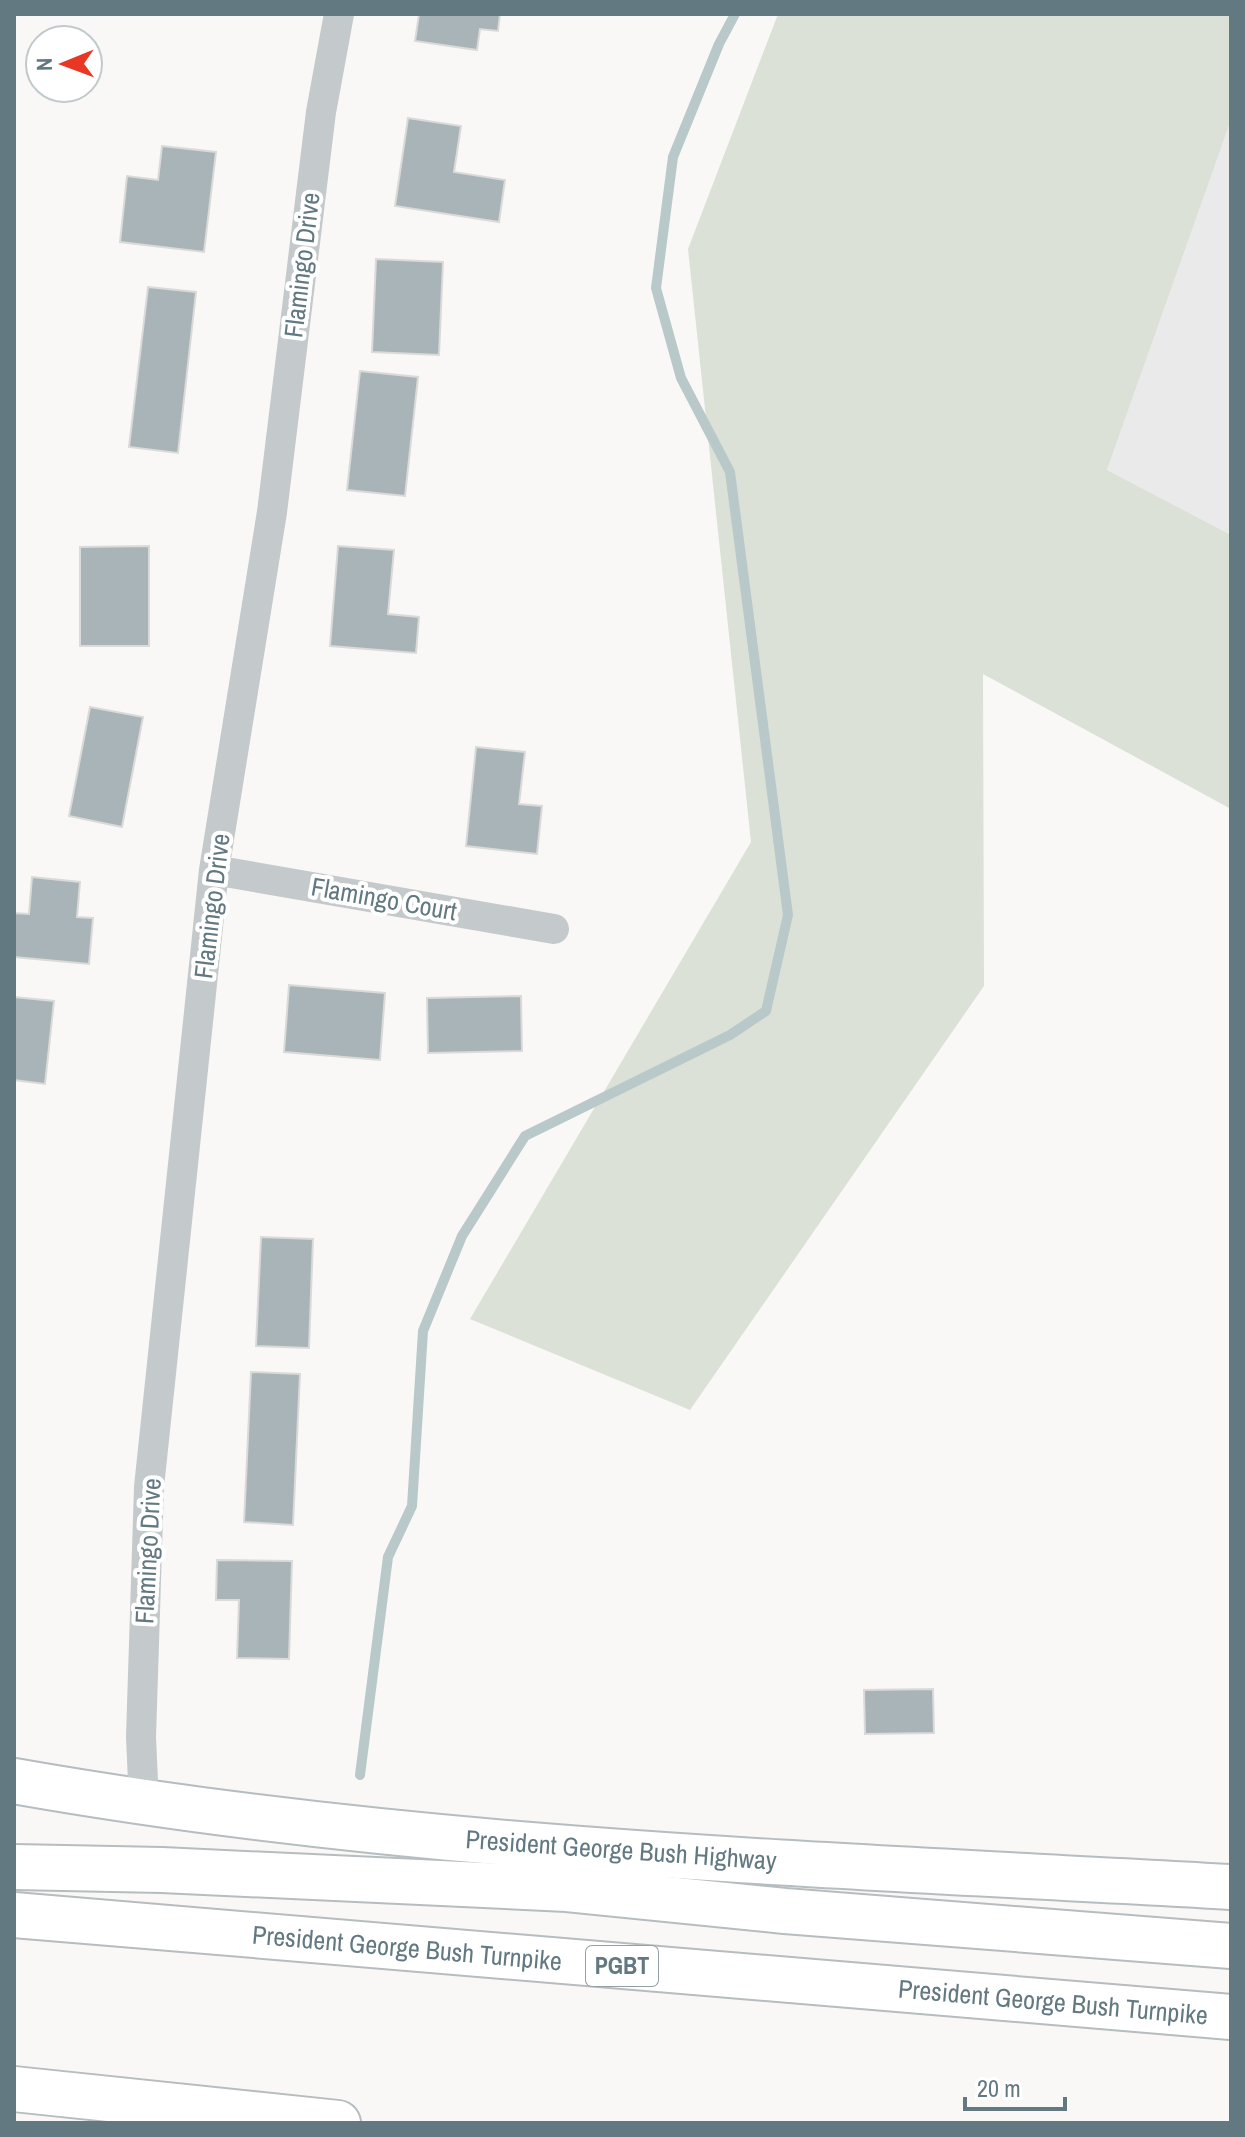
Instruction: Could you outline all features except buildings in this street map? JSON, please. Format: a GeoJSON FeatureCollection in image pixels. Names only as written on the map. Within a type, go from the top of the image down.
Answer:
{"type":"FeatureCollection","features":[{"type":"Feature","properties":{"kind":"main road","name":"President George Bush Highway"},"geometry":{"type":"LineString","coordinates":[[14,1781],[144,1804],[508,1845],[1231,1887]]}},
{"type":"Feature","properties":{"kind":"main road"},"geometry":{"type":"LineString","coordinates":[[14,1867],[177,1871],[567,1889],[785,1911],[1231,1946]]}},
{"type":"Feature","properties":{"kind":"main road","name":"President George Bush Turnpike"},"geometry":{"type":"LineString","coordinates":[[14,1915],[1231,2017]]}},
{"type":"Feature","properties":{"kind":"main road"},"geometry":{"type":"LineString","coordinates":[[14,2089],[338,2123]]}},
{"type":"Feature","properties":{"kind":"street","name":"Flamingo Drive"},"geometry":{"type":"LineString","coordinates":[[144,1804],[142,1722],[149,1487],[214,870],[272,512],[321,112],[339,14]]}},
{"type":"Feature","properties":{"kind":"street","name":"Flamingo Court"},"geometry":{"type":"LineString","coordinates":[[214,870],[554,929]]}},
{"type":"Feature","properties":{"kind":"shaded area"},"geometry":{"type":"Polygon","coordinates":[[[778,14],[1231,14],[1231,120],[1107,470],[1231,535],[1231,809],[983,674],[984,986],[690,1410],[470,1319],[751,842],[688,249],[778,14]]]}},
{"type":"Feature","properties":{"kind":"shaded area"},"geometry":{"type":"Polygon","coordinates":[[[1231,120],[1231,535],[1107,470],[1231,120]]]}},
{"type":"Feature","properties":{"kind":"waterway"},"geometry":{"type":"LineString","coordinates":[[360,1775],[388,1557],[412,1506],[423,1331],[462,1236],[525,1136],[730,1035],[766,1011],[788,915],[730,472],[681,378],[656,288],[673,157],[719,44],[735,14]]}}]}
